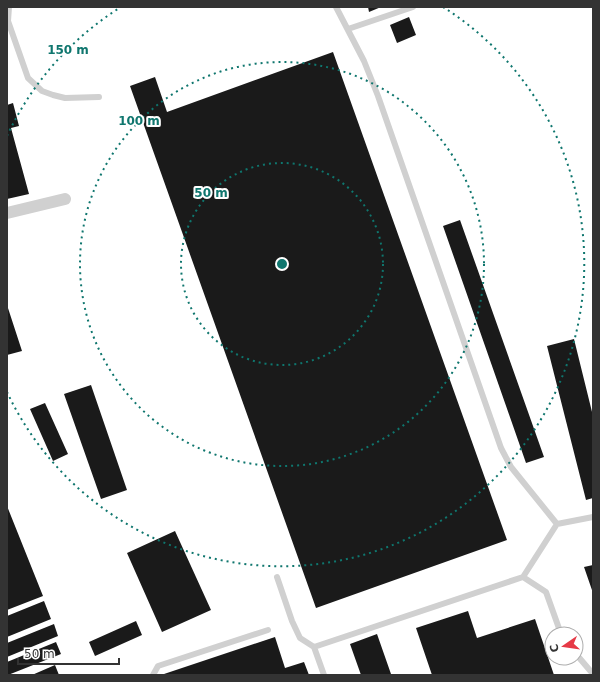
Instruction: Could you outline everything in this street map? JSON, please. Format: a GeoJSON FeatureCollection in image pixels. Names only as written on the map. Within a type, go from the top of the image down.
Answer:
{"type":"FeatureCollection","features":[{"type":"Feature","properties":{"kind":"street"},"geometry":{"type":"LineString","coordinates":[[7,213],[65,199]]}},
{"type":"Feature","properties":{"kind":"lane"},"geometry":{"type":"LineString","coordinates":[[9,7],[8,21],[28,78],[42,91],[53,95],[65,98],[99,97]]}},
{"type":"Feature","properties":{"kind":"lane"},"geometry":{"type":"LineString","coordinates":[[336,7],[364,61],[378,96],[501,448],[511,467],[557,524]]}},
{"type":"Feature","properties":{"kind":"lane"},"geometry":{"type":"LineString","coordinates":[[348,29],[414,7]]}},
{"type":"Feature","properties":{"kind":"lane"},"geometry":{"type":"LineString","coordinates":[[314,647],[523,577],[557,524],[593,517]]}},
{"type":"Feature","properties":{"kind":"lane"},"geometry":{"type":"LineString","coordinates":[[277,577],[292,621],[300,638],[314,647],[324,675]]}},
{"type":"Feature","properties":{"kind":"lane"},"geometry":{"type":"LineString","coordinates":[[523,577],[546,592],[558,626]]}},
{"type":"Feature","properties":{"kind":"lane"},"geometry":{"type":"LineString","coordinates":[[153,675],[158,666],[268,630]]}},
{"type":"Feature","properties":{"kind":"lane"},"geometry":{"type":"LineString","coordinates":[[584,663],[593,674]]}},
{"type":"Feature","properties":{"kind":"building"},"geometry":{"type":"Polygon","coordinates":[[[368,7],[381,7],[369,12],[368,7]]]}},
{"type":"Feature","properties":{"kind":"building"},"geometry":{"type":"Polygon","coordinates":[[[409,17],[416,35],[397,43],[390,25],[409,17]]]}},
{"type":"Feature","properties":{"kind":"building"},"geometry":{"type":"Polygon","coordinates":[[[333,52],[507,540],[316,608],[130,86],[155,77],[167,112],[333,52]]]}},
{"type":"Feature","properties":{"kind":"building"},"geometry":{"type":"Polygon","coordinates":[[[13,103],[19,126],[11,128],[29,194],[7,199],[7,105],[13,103]]]}},
{"type":"Feature","properties":{"kind":"building"},"geometry":{"type":"Polygon","coordinates":[[[460,220],[544,457],[526,463],[443,226],[460,220]]]}},
{"type":"Feature","properties":{"kind":"building"},"geometry":{"type":"Polygon","coordinates":[[[7,305],[22,351],[7,355],[7,305]]]}},
{"type":"Feature","properties":{"kind":"building"},"geometry":{"type":"Polygon","coordinates":[[[574,339],[593,416],[593,498],[586,500],[547,346],[574,339]]]}},
{"type":"Feature","properties":{"kind":"building"},"geometry":{"type":"Polygon","coordinates":[[[91,385],[127,490],[101,499],[64,394],[91,385]]]}},
{"type":"Feature","properties":{"kind":"building"},"geometry":{"type":"Polygon","coordinates":[[[45,403],[68,454],[53,461],[30,409],[45,403]]]}},
{"type":"Feature","properties":{"kind":"building"},"geometry":{"type":"Polygon","coordinates":[[[7,506],[43,596],[7,610],[7,506]]]}},
{"type":"Feature","properties":{"kind":"building"},"geometry":{"type":"Polygon","coordinates":[[[175,531],[211,610],[162,632],[127,553],[175,531]]]}},
{"type":"Feature","properties":{"kind":"building"},"geometry":{"type":"Polygon","coordinates":[[[593,565],[593,593],[584,567],[593,565]]]}},
{"type":"Feature","properties":{"kind":"building"},"geometry":{"type":"Polygon","coordinates":[[[44,601],[51,619],[7,637],[7,616],[44,601]]]}},
{"type":"Feature","properties":{"kind":"building"},"geometry":{"type":"Polygon","coordinates":[[[468,611],[477,638],[535,619],[544,646],[544,666],[551,666],[554,675],[432,675],[416,628],[468,611]]]}},
{"type":"Feature","properties":{"kind":"building"},"geometry":{"type":"Polygon","coordinates":[[[136,621],[142,635],[95,656],[89,642],[136,621]]]}},
{"type":"Feature","properties":{"kind":"building"},"geometry":{"type":"Polygon","coordinates":[[[54,624],[58,636],[7,657],[7,643],[54,624]]]}},
{"type":"Feature","properties":{"kind":"building"},"geometry":{"type":"Polygon","coordinates":[[[377,634],[391,674],[361,675],[350,644],[377,634]]]}},
{"type":"Feature","properties":{"kind":"building"},"geometry":{"type":"Polygon","coordinates":[[[275,637],[285,668],[304,662],[309,675],[164,675],[164,674],[275,637]]]}},
{"type":"Feature","properties":{"kind":"building"},"geometry":{"type":"Polygon","coordinates":[[[56,642],[61,654],[8,675],[7,662],[56,642]]]}},
{"type":"Feature","properties":{"kind":"building"},"geometry":{"type":"Polygon","coordinates":[[[55,665],[59,675],[32,675],[55,665]]]}}]}
